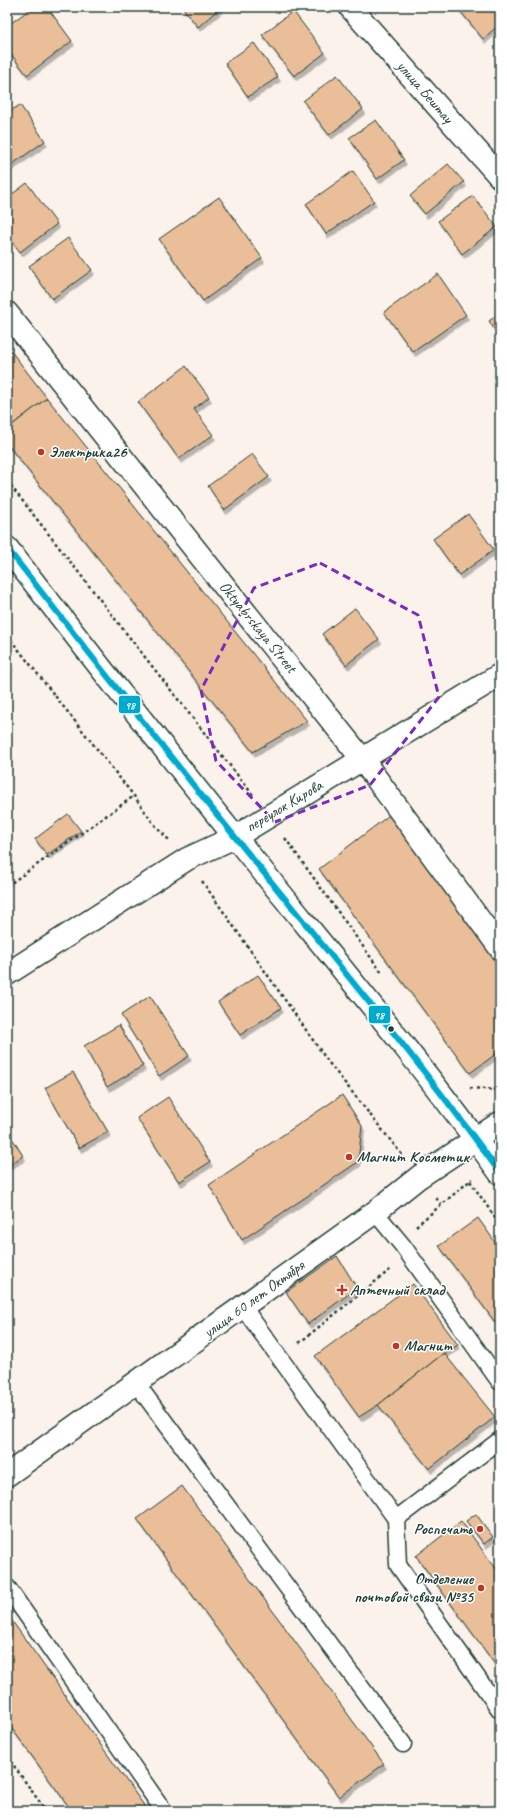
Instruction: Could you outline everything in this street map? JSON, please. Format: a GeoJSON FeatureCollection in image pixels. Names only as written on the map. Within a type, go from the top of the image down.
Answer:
{"type":"FeatureCollection","features":[{"type":"Feature","properties":{"kind":"street","name":"улица Бештау"},"geometry":{"type":"LineString","coordinates":[[350,7],[500,177]]}},
{"type":"Feature","properties":{"kind":"street","name":"Oktyabrskaya Street"},"geometry":{"type":"LineString","coordinates":[[7,313],[362,759],[500,948]]}},
{"type":"Feature","properties":{"kind":"street"},"geometry":{"type":"LineString","coordinates":[[7,548],[235,837],[394,1033],[495,1166]]}},
{"type":"Feature","properties":{"kind":"street","name":"переулок Кирова"},"geometry":{"type":"LineString","coordinates":[[7,974],[187,859],[235,837],[500,675]]}},
{"type":"Feature","properties":{"kind":"street","name":"улица 60 лет Октября"},"geometry":{"type":"LineString","coordinates":[[7,1475],[375,1212],[419,1177],[500,1122]]}},
{"type":"Feature","properties":{"kind":"lane"},"geometry":{"type":"LineString","coordinates":[[375,1212],[404,1246],[500,1382]]}},
{"type":"Feature","properties":{"kind":"lane"},"geometry":{"type":"LineString","coordinates":[[243,1307],[396,1519],[398,1565],[500,1710]]}},
{"type":"Feature","properties":{"kind":"lane"},"geometry":{"type":"LineString","coordinates":[[136,1383],[403,1744]]}},
{"type":"Feature","properties":{"kind":"lane"},"geometry":{"type":"LineString","coordinates":[[396,1519],[500,1440]]}},
{"type":"Feature","properties":{"kind":"lane"},"geometry":{"type":"LineString","coordinates":[[7,1587],[164,1811]]}},
{"type":"Feature","properties":{"kind":"path"},"geometry":{"type":"LineString","coordinates":[[7,635],[154,823],[187,859],[330,1062],[440,1204]]}},
{"type":"Feature","properties":{"kind":"path"},"geometry":{"type":"LineString","coordinates":[[7,886],[134,796]]}},
{"type":"Feature","properties":{"kind":"path"},"geometry":{"type":"LineString","coordinates":[[280,1359],[403,1259],[404,1246],[409,1232],[440,1204],[470,1181],[495,1166]]}},
{"type":"Feature","properties":{"kind":"path"},"geometry":{"type":"LineString","coordinates":[[470,1181],[500,1225]]}},
{"type":"Feature","properties":{"kind":"path"},"geometry":{"type":"LineString","coordinates":[[7,1756],[46,1811]]}},
{"type":"Feature","properties":{"kind":"highlighted area"},"geometry":{"type":"Polygon","coordinates":[[[320,563],[418,615],[439,697],[370,785],[275,822],[216,761],[201,690],[254,588],[320,563]]]}},
{"type":"Feature","properties":{"kind":"building"},"geometry":{"type":"Polygon","coordinates":[[[33,7],[47,7],[72,41],[27,75],[7,49],[7,26],[33,7]]]}},
{"type":"Feature","properties":{"kind":"building"},"geometry":{"type":"Polygon","coordinates":[[[182,7],[221,7],[198,27],[182,7]]]}},
{"type":"Feature","properties":{"kind":"building"},"geometry":{"type":"Polygon","coordinates":[[[457,7],[500,7],[500,24],[483,39],[457,7]]]}},
{"type":"Feature","properties":{"kind":"building"},"geometry":{"type":"Polygon","coordinates":[[[293,11],[325,53],[294,76],[262,35],[293,11]]]}},
{"type":"Feature","properties":{"kind":"building"},"geometry":{"type":"Polygon","coordinates":[[[254,43],[278,77],[248,97],[225,63],[254,43]]]}},
{"type":"Feature","properties":{"kind":"building"},"geometry":{"type":"Polygon","coordinates":[[[337,75],[363,109],[329,135],[303,101],[337,75]]]}},
{"type":"Feature","properties":{"kind":"building"},"geometry":{"type":"Polygon","coordinates":[[[20,105],[45,141],[7,168],[7,113],[20,105]]]}},
{"type":"Feature","properties":{"kind":"building"},"geometry":{"type":"Polygon","coordinates":[[[376,120],[404,160],[377,179],[349,138],[376,120]]]}},
{"type":"Feature","properties":{"kind":"building"},"geometry":{"type":"Polygon","coordinates":[[[448,164],[464,182],[425,214],[410,196],[448,164]]]}},
{"type":"Feature","properties":{"kind":"building"},"geometry":{"type":"Polygon","coordinates":[[[353,171],[374,201],[326,234],[306,204],[353,171]]]}},
{"type":"Feature","properties":{"kind":"building"},"geometry":{"type":"Polygon","coordinates":[[[27,183],[57,224],[20,252],[7,235],[7,198],[27,183]]]}},
{"type":"Feature","properties":{"kind":"building"},"geometry":{"type":"Polygon","coordinates":[[[473,196],[497,227],[462,254],[438,221],[473,196]]]}},
{"type":"Feature","properties":{"kind":"building"},"geometry":{"type":"Polygon","coordinates":[[[219,197],[262,258],[203,301],[159,239],[219,197]]]}},
{"type":"Feature","properties":{"kind":"building"},"geometry":{"type":"Polygon","coordinates":[[[68,238],[92,270],[52,299],[29,266],[68,238]]]}},
{"type":"Feature","properties":{"kind":"building"},"geometry":{"type":"Polygon","coordinates":[[[438,274],[466,315],[413,352],[384,312],[438,274]]]}},
{"type":"Feature","properties":{"kind":"building"},"geometry":{"type":"Polygon","coordinates":[[[500,313],[500,338],[489,321],[500,313]]]}},
{"type":"Feature","properties":{"kind":"building"},"geometry":{"type":"Polygon","coordinates":[[[7,346],[47,398],[7,429],[7,346]]]}},
{"type":"Feature","properties":{"kind":"building"},"geometry":{"type":"Polygon","coordinates":[[[186,366],[209,397],[194,409],[213,435],[179,459],[138,402],[186,366]]]}},
{"type":"Feature","properties":{"kind":"building"},"geometry":{"type":"Polygon","coordinates":[[[47,398],[307,721],[253,752],[7,444],[7,429],[47,398]]]}},
{"type":"Feature","properties":{"kind":"building"},"geometry":{"type":"Polygon","coordinates":[[[252,454],[269,477],[224,510],[208,486],[252,454]]]}},
{"type":"Feature","properties":{"kind":"building"},"geometry":{"type":"Polygon","coordinates":[[[468,514],[494,550],[459,575],[433,539],[468,514]]]}},
{"type":"Feature","properties":{"kind":"building"},"geometry":{"type":"Polygon","coordinates":[[[355,608],[379,639],[346,665],[322,634],[355,608]]]}},
{"type":"Feature","properties":{"kind":"building"},"geometry":{"type":"Polygon","coordinates":[[[7,661],[11,667],[7,670],[7,661]]]}},
{"type":"Feature","properties":{"kind":"building"},"geometry":{"type":"Polygon","coordinates":[[[392,813],[500,968],[500,1051],[470,1073],[319,869],[392,813]]]}},
{"type":"Feature","properties":{"kind":"building"},"geometry":{"type":"Polygon","coordinates":[[[68,814],[81,831],[47,855],[35,839],[68,814]]]}},
{"type":"Feature","properties":{"kind":"building"},"geometry":{"type":"Polygon","coordinates":[[[258,975],[281,1008],[240,1035],[218,1002],[258,975]]]}},
{"type":"Feature","properties":{"kind":"building"},"geometry":{"type":"Polygon","coordinates":[[[150,996],[189,1056],[159,1076],[121,1015],[150,996]]]}},
{"type":"Feature","properties":{"kind":"building"},"geometry":{"type":"Polygon","coordinates":[[[119,1025],[143,1066],[107,1087],[84,1046],[119,1025]]]}},
{"type":"Feature","properties":{"kind":"building"},"geometry":{"type":"Polygon","coordinates":[[[73,1072],[108,1132],[79,1148],[45,1088],[73,1072]]]}},
{"type":"Feature","properties":{"kind":"building"},"geometry":{"type":"Polygon","coordinates":[[[342,1095],[362,1126],[358,1162],[242,1240],[209,1185],[342,1095]]]}},
{"type":"Feature","properties":{"kind":"building"},"geometry":{"type":"Polygon","coordinates":[[[168,1097],[210,1162],[179,1182],[137,1118],[168,1097]]]}},
{"type":"Feature","properties":{"kind":"building"},"geometry":{"type":"Polygon","coordinates":[[[7,1130],[23,1156],[7,1166],[7,1130]]]}},
{"type":"Feature","properties":{"kind":"building"},"geometry":{"type":"Polygon","coordinates":[[[478,1218],[500,1249],[500,1329],[439,1246],[478,1218]]]}},
{"type":"Feature","properties":{"kind":"building"},"geometry":{"type":"Polygon","coordinates":[[[337,1256],[357,1288],[308,1324],[286,1292],[337,1256]]]}},
{"type":"Feature","properties":{"kind":"building"},"geometry":{"type":"Polygon","coordinates":[[[413,1284],[458,1345],[444,1353],[378,1405],[359,1417],[315,1356],[413,1284]]]}},
{"type":"Feature","properties":{"kind":"building"},"geometry":{"type":"Polygon","coordinates":[[[444,1353],[495,1417],[429,1469],[378,1405],[444,1353]]]}},
{"type":"Feature","properties":{"kind":"building"},"geometry":{"type":"Polygon","coordinates":[[[182,1486],[384,1764],[339,1797],[137,1519],[182,1486]]]}},
{"type":"Feature","properties":{"kind":"building","name":"Роспечать"},"geometry":{"type":"Polygon","coordinates":[[[476,1514],[493,1537],[484,1544],[466,1521],[476,1514]]]}},
{"type":"Feature","properties":{"kind":"building"},"geometry":{"type":"Polygon","coordinates":[[[461,1521],[500,1574],[500,1671],[416,1556],[461,1521]]]}},
{"type":"Feature","properties":{"kind":"building"},"geometry":{"type":"Polygon","coordinates":[[[7,1614],[148,1811],[72,1811],[7,1722],[7,1614]]]}},
{"type":"Feature","properties":{"kind":"transit line","name":"98"},"geometry":{"type":"LineString","coordinates":[[7,548],[178,765],[403,1045],[500,1173]]}},
{"type":"Feature","properties":{"kind":"place","name":"Электрика26"},"geometry":{"type":"Point","coordinates":[41,452]}},
{"type":"Feature","properties":{"kind":"place","name":"Магнит Косметик"},"geometry":{"type":"Point","coordinates":[349,1157]}},
{"type":"Feature","properties":{"kind":"place","name":"Аптечный склад"},"geometry":{"type":"Point","coordinates":[342,1290]}},
{"type":"Feature","properties":{"kind":"place","name":"Магнит"},"geometry":{"type":"Point","coordinates":[396,1346]}},
{"type":"Feature","properties":{"kind":"place","name":"Роспечать"},"geometry":{"type":"Point","coordinates":[480,1529]}},
{"type":"Feature","properties":{"kind":"place","name":"Отделение почтовой связи №35"},"geometry":{"type":"Point","coordinates":[481,1588]}}]}
